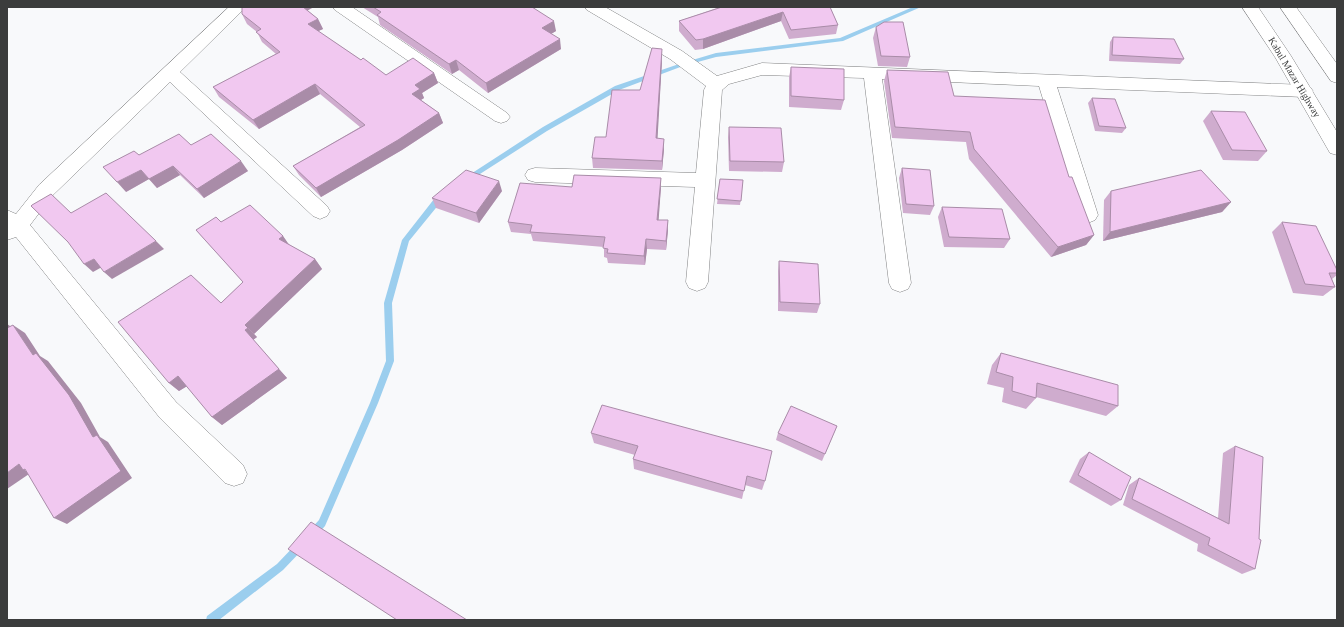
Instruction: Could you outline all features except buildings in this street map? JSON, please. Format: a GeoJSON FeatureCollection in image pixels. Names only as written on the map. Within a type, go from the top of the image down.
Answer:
{"type":"FeatureCollection","features":[{"type":"Feature","properties":{"kind":"main road"},"geometry":{"type":"LineString","coordinates":[[234,474],[168,410],[11,225],[238,7]]}},
{"type":"Feature","properties":{"kind":"main road"},"geometry":{"type":"LineString","coordinates":[[341,7],[501,117]]}},
{"type":"Feature","properties":{"kind":"main road"},"geometry":{"type":"LineString","coordinates":[[593,7],[676,55],[710,80],[713,90],[696,282]]}},
{"type":"Feature","properties":{"kind":"main road","name":"Kabul Mazar Highway"},"geometry":{"type":"LineString","coordinates":[[1250,7],[1283,56],[1337,148]]}},
{"type":"Feature","properties":{"kind":"main road"},"geometry":{"type":"LineString","coordinates":[[1288,7],[1337,77]]}},
{"type":"Feature","properties":{"kind":"main road"},"geometry":{"type":"LineString","coordinates":[[1283,56],[1325,58]]}},
{"type":"Feature","properties":{"kind":"main road"},"geometry":{"type":"LineString","coordinates":[[710,80],[762,70],[872,73],[1304,91]]}},
{"type":"Feature","properties":{"kind":"main road"},"geometry":{"type":"LineString","coordinates":[[170,72],[320,211]]}},
{"type":"Feature","properties":{"kind":"main road"},"geometry":{"type":"LineString","coordinates":[[872,73],[900,283]]}},
{"type":"Feature","properties":{"kind":"main road"},"geometry":{"type":"LineString","coordinates":[[1046,80],[1088,215]]}},
{"type":"Feature","properties":{"kind":"main road"},"geometry":{"type":"LineString","coordinates":[[535,175],[705,180]]}},
{"type":"Feature","properties":{"kind":"waterway"},"geometry":{"type":"LineString","coordinates":[[467,179],[545,129],[617,88],[681,65],[716,55],[841,40],[918,7]]}},
{"type":"Feature","properties":{"kind":"waterway"},"geometry":{"type":"LineString","coordinates":[[312,534],[322,523],[374,403],[390,361],[388,303],[406,240],[441,196]]}},
{"type":"Feature","properties":{"kind":"waterway"},"geometry":{"type":"LineString","coordinates":[[211,620],[280,567],[301,545]]}}]}
